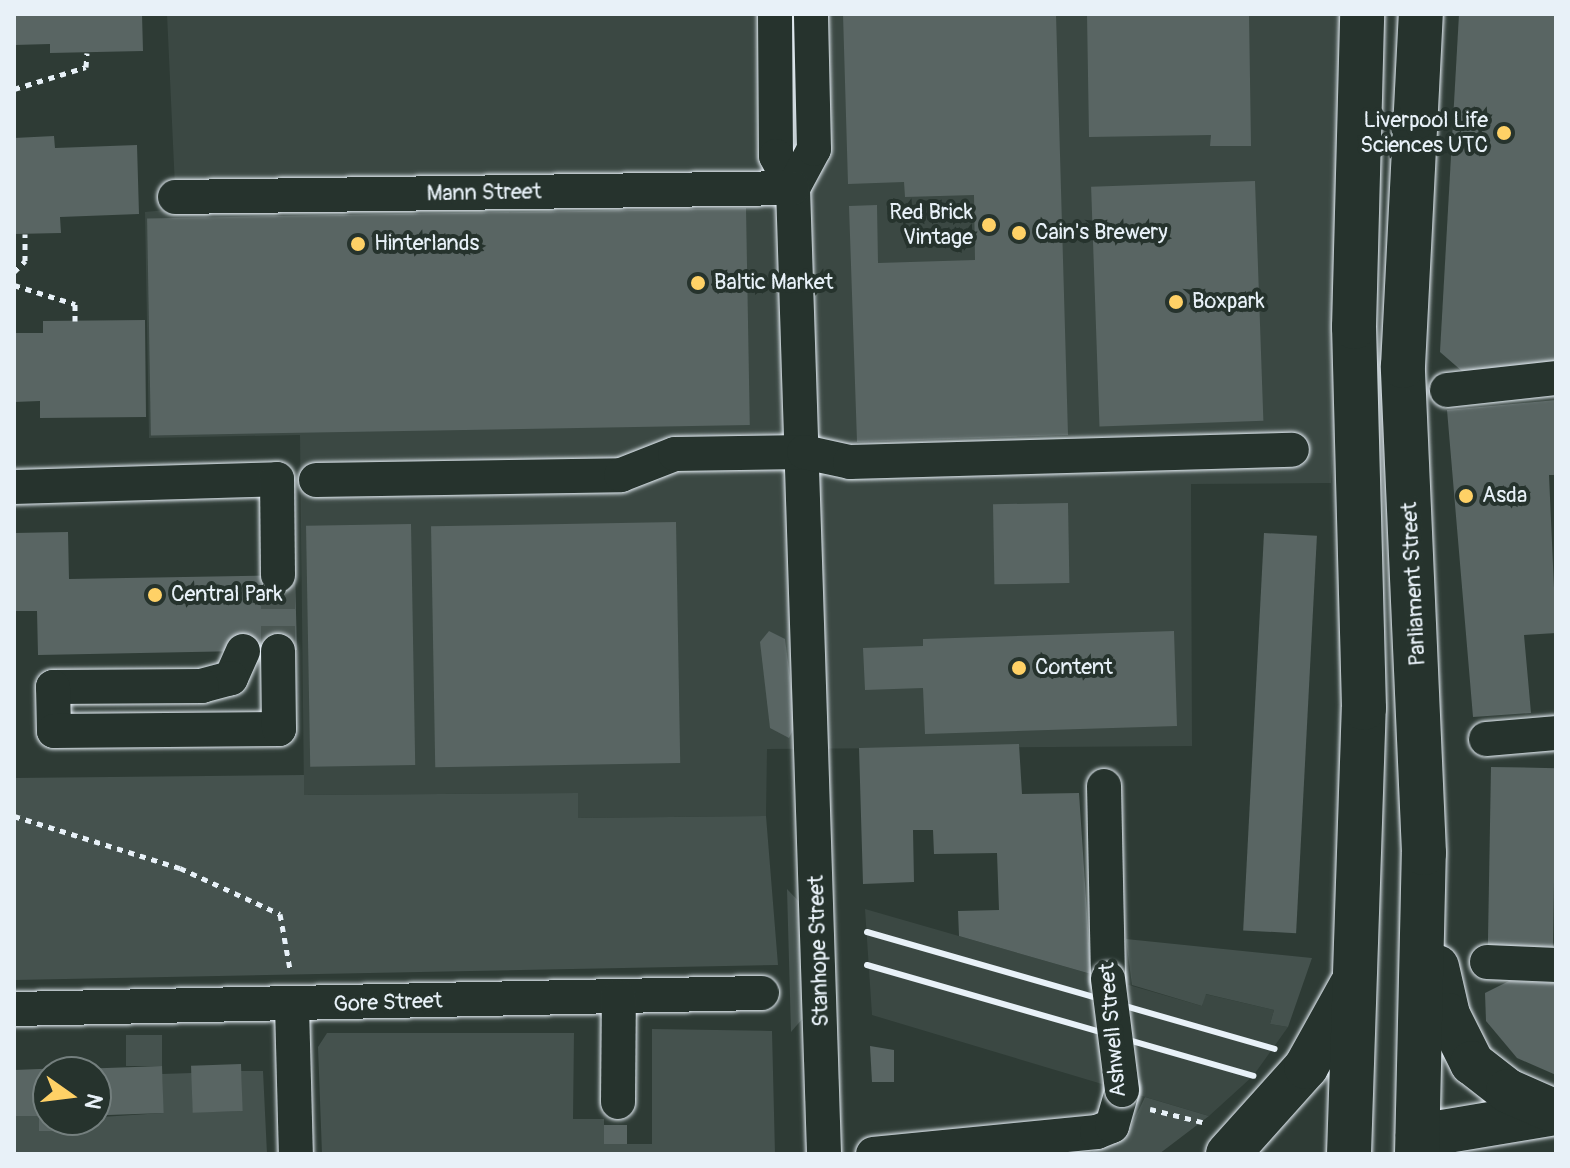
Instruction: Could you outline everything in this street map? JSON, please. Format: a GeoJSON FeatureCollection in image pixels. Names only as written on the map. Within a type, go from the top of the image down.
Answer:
{"type":"FeatureCollection","features":[{"type":"Feature","properties":{"kind":"main road"},"geometry":{"type":"LineString","coordinates":[[1362,14],[1354,327],[1364,708],[1352,1154],[1418,1145],[1556,1112]]}},
{"type":"Feature","properties":{"kind":"main road","name":"Parliament Street"},"geometry":{"type":"LineString","coordinates":[[1418,1145],[1424,853],[1403,366],[1421,14]]}},
{"type":"Feature","properties":{"kind":"main road"},"geometry":{"type":"LineString","coordinates":[[1424,853],[1436,964],[1463,1051],[1483,1076],[1556,1112]]}},
{"type":"Feature","properties":{"kind":"main road"},"geometry":{"type":"LineString","coordinates":[[1238,1144],[1306,1067],[1356,976]]}},
{"type":"Feature","properties":{"kind":"street"},"geometry":{"type":"LineString","coordinates":[[775,14],[776,156],[793,188]]}},
{"type":"Feature","properties":{"kind":"street"},"geometry":{"type":"LineString","coordinates":[[793,188],[814,149],[811,14]]}},
{"type":"Feature","properties":{"kind":"street","name":"Mann Street"},"geometry":{"type":"LineString","coordinates":[[175,197],[793,188]]}},
{"type":"Feature","properties":{"kind":"street","name":"Stanhope Street"},"geometry":{"type":"LineString","coordinates":[[793,188],[804,452],[824,1154]]}},
{"type":"Feature","properties":{"kind":"street"},"geometry":{"type":"LineString","coordinates":[[1447,390],[1556,378]]}},
{"type":"Feature","properties":{"kind":"street"},"geometry":{"type":"LineString","coordinates":[[316,480],[621,475],[675,454],[804,452],[850,462],[1292,450]]}},
{"type":"Feature","properties":{"kind":"street"},"geometry":{"type":"LineString","coordinates":[[14,487],[277,479],[278,575]]}},
{"type":"Feature","properties":{"kind":"street"},"geometry":{"type":"LineString","coordinates":[[243,651],[231,678],[202,686],[53,687],[54,731],[279,729],[278,651]]}},
{"type":"Feature","properties":{"kind":"street"},"geometry":{"type":"LineString","coordinates":[[1486,739],[1556,733]]}},
{"type":"Feature","properties":{"kind":"street","name":"Ashwell Street"},"geometry":{"type":"LineString","coordinates":[[873,1154],[1097,1132],[1112,1126],[1122,1096],[1108,979],[1104,786]]}},
{"type":"Feature","properties":{"kind":"street"},"geometry":{"type":"LineString","coordinates":[[1487,962],[1556,965]]}},
{"type":"Feature","properties":{"kind":"street","name":"Gore Street"},"geometry":{"type":"LineString","coordinates":[[14,1009],[292,1006],[762,993]]}},
{"type":"Feature","properties":{"kind":"street"},"geometry":{"type":"LineString","coordinates":[[618,1102],[619,997]]}},
{"type":"Feature","properties":{"kind":"street"},"geometry":{"type":"LineString","coordinates":[[292,1006],[296,1154]]}},
{"type":"Feature","properties":{"kind":"path"},"geometry":{"type":"LineString","coordinates":[[14,89],[86,67],[87,53]]}},
{"type":"Feature","properties":{"kind":"path"},"geometry":{"type":"LineString","coordinates":[[14,272],[25,261],[25,234]]}},
{"type":"Feature","properties":{"kind":"path"},"geometry":{"type":"LineString","coordinates":[[14,285],[75,304],[75,321]]}},
{"type":"Feature","properties":{"kind":"path"},"geometry":{"type":"LineString","coordinates":[[14,816],[180,868],[280,914],[292,1006]]}},
{"type":"Feature","properties":{"kind":"path"},"geometry":{"type":"LineString","coordinates":[[1122,1096],[1238,1144]]}},
{"type":"Feature","properties":{"kind":"shaded area"},"geometry":{"type":"Polygon","coordinates":[[[167,14],[1361,14],[1331,483],[1191,484],[1192,746],[767,749],[766,816],[578,818],[577,793],[304,795],[300,435],[149,438],[145,212],[176,209],[167,14]]]}},
{"type":"Feature","properties":{"kind":"shaded area"},"geometry":{"type":"Polygon","coordinates":[[[304,775],[304,795],[578,793],[578,818],[766,816],[778,965],[14,980],[14,778],[304,775]]]}},
{"type":"Feature","properties":{"kind":"shaded area"},"geometry":{"type":"Polygon","coordinates":[[[787,889],[807,910],[809,1011],[791,1032],[787,889]]]}},
{"type":"Feature","properties":{"kind":"shaded area"},"geometry":{"type":"Polygon","coordinates":[[[865,909],[1202,1006],[1205,994],[1274,1010],[1270,1024],[1288,1027],[1253,1076],[1209,1116],[872,1015],[865,909]]]}},
{"type":"Feature","properties":{"kind":"shaded area"},"geometry":{"type":"Polygon","coordinates":[[[1126,939],[1312,958],[1288,1027],[1270,1024],[1274,1010],[1206,994],[1202,1006],[1132,985],[1126,939]]]}},
{"type":"Feature","properties":{"kind":"shaded area"},"geometry":{"type":"Polygon","coordinates":[[[652,1029],[772,1031],[775,1154],[322,1154],[318,1047],[327,1033],[574,1033],[573,1119],[604,1119],[604,1144],[652,1144],[652,1029]]]}},
{"type":"Feature","properties":{"kind":"shaded area"},"geometry":{"type":"Polygon","coordinates":[[[126,1035],[162,1035],[162,1066],[126,1066],[126,1035]]]}},
{"type":"Feature","properties":{"kind":"shaded area"},"geometry":{"type":"Polygon","coordinates":[[[241,1071],[263,1071],[267,1154],[14,1154],[14,1116],[32,1116],[32,1136],[112,1136],[112,1116],[163,1113],[162,1074],[192,1073],[193,1112],[242,1111],[241,1071]]]}},
{"type":"Feature","properties":{"kind":"shaded area"},"geometry":{"type":"Polygon","coordinates":[[[1145,1097],[1209,1116],[1159,1154],[1087,1154],[1126,1137],[1145,1097]]]}},
{"type":"Feature","properties":{"kind":"building"},"geometry":{"type":"Polygon","coordinates":[[[14,14],[142,14],[143,51],[50,53],[50,44],[14,45],[14,14]]]}},
{"type":"Feature","properties":{"kind":"building","name":"Cain's Brewery"},"geometry":{"type":"Polygon","coordinates":[[[843,14],[1056,14],[1068,435],[857,442],[849,206],[877,205],[878,263],[975,260],[974,195],[905,197],[904,182],[848,184],[843,14]]]}},
{"type":"Feature","properties":{"kind":"building"},"geometry":{"type":"Polygon","coordinates":[[[1087,14],[1249,14],[1251,146],[1210,146],[1211,135],[1089,137],[1087,14]]]}},
{"type":"Feature","properties":{"kind":"building","name":"Liverpool Life Sciences UTC"},"geometry":{"type":"Polygon","coordinates":[[[1459,14],[1556,14],[1556,361],[1463,372],[1440,352],[1459,14]]]}},
{"type":"Feature","properties":{"kind":"building"},"geometry":{"type":"Polygon","coordinates":[[[54,136],[55,148],[137,145],[139,214],[60,217],[61,233],[14,234],[14,138],[54,136]]]}},
{"type":"Feature","properties":{"kind":"building","name":"Boxpark"},"geometry":{"type":"Polygon","coordinates":[[[1255,181],[1263,421],[1099,427],[1091,187],[1255,181]]]}},
{"type":"Feature","properties":{"kind":"building"},"geometry":{"type":"Polygon","coordinates":[[[746,208],[750,425],[151,435],[147,218],[746,208]]]}},
{"type":"Feature","properties":{"kind":"building"},"geometry":{"type":"Polygon","coordinates":[[[145,320],[146,417],[40,418],[40,401],[14,402],[14,333],[43,333],[43,321],[145,320]]]}},
{"type":"Feature","properties":{"kind":"building"},"geometry":{"type":"Polygon","coordinates":[[[1556,400],[1556,475],[1549,475],[1556,633],[1524,635],[1531,713],[1473,717],[1447,410],[1556,400]]]}},
{"type":"Feature","properties":{"kind":"building"},"geometry":{"type":"Polygon","coordinates":[[[1068,503],[1069,583],[994,584],[993,504],[1068,503]]]}},
{"type":"Feature","properties":{"kind":"building"},"geometry":{"type":"Polygon","coordinates":[[[676,522],[680,763],[435,767],[431,526],[676,522]]]}},
{"type":"Feature","properties":{"kind":"building"},"geometry":{"type":"Polygon","coordinates":[[[411,524],[415,765],[310,767],[306,526],[411,524]]]}},
{"type":"Feature","properties":{"kind":"building","name":"Central Park"},"geometry":{"type":"Polygon","coordinates":[[[68,532],[69,579],[295,575],[297,650],[38,655],[37,611],[14,611],[14,533],[68,532]]]}},
{"type":"Feature","properties":{"kind":"building"},"geometry":{"type":"Polygon","coordinates":[[[1264,533],[1317,536],[1296,933],[1243,930],[1264,533]]]}},
{"type":"Feature","properties":{"kind":"building"},"geometry":{"type":"Polygon","coordinates":[[[769,631],[785,639],[796,724],[789,738],[770,728],[760,642],[769,631]]]}},
{"type":"Feature","properties":{"kind":"building","name":"Content"},"geometry":{"type":"Polygon","coordinates":[[[1174,631],[1177,726],[925,734],[923,688],[865,690],[863,648],[923,646],[923,639],[1174,631]]]}},
{"type":"Feature","properties":{"kind":"building"},"geometry":{"type":"Polygon","coordinates":[[[1019,744],[1022,794],[1079,793],[1091,974],[959,936],[958,911],[999,910],[997,853],[934,854],[933,830],[913,830],[914,882],[863,884],[859,748],[1019,744]]]}},
{"type":"Feature","properties":{"kind":"building"},"geometry":{"type":"Polygon","coordinates":[[[1491,767],[1556,768],[1553,947],[1488,946],[1491,767]]]}},
{"type":"Feature","properties":{"kind":"building"},"geometry":{"type":"Polygon","coordinates":[[[1509,981],[1556,983],[1556,1075],[1517,1058],[1486,1021],[1485,993],[1509,981]]]}},
{"type":"Feature","properties":{"kind":"building"},"geometry":{"type":"Polygon","coordinates":[[[870,1046],[894,1050],[894,1082],[872,1082],[870,1046]]]}},
{"type":"Feature","properties":{"kind":"building"},"geometry":{"type":"Polygon","coordinates":[[[241,1064],[243,1111],[193,1113],[191,1066],[241,1064]]]}},
{"type":"Feature","properties":{"kind":"building"},"geometry":{"type":"Polygon","coordinates":[[[162,1066],[164,1113],[112,1115],[112,1068],[162,1066]]]}},
{"type":"Feature","properties":{"kind":"building"},"geometry":{"type":"Polygon","coordinates":[[[32,1069],[32,1116],[14,1116],[14,1070],[32,1069]]]}},
{"type":"Feature","properties":{"kind":"building"},"geometry":{"type":"Polygon","coordinates":[[[604,1125],[627,1125],[627,1144],[604,1144],[604,1125]]]}},
{"type":"Feature","properties":{"kind":"tunnel"},"geometry":{"type":"LineString","coordinates":[[278,575],[278,651]]}},
{"type":"Feature","properties":{"kind":"railway"},"geometry":{"type":"LineString","coordinates":[[867,932],[1275,1049]]}},
{"type":"Feature","properties":{"kind":"railway"},"geometry":{"type":"LineString","coordinates":[[867,965],[1253,1076]]}},
{"type":"Feature","properties":{"kind":"place","name":"Liverpool Life Sciences UTC"},"geometry":{"type":"Point","coordinates":[1504,133]}},
{"type":"Feature","properties":{"kind":"place","name":"Red Brick Vintage"},"geometry":{"type":"Point","coordinates":[989,225]}},
{"type":"Feature","properties":{"kind":"place","name":"Cain's Brewery"},"geometry":{"type":"Point","coordinates":[1019,233]}},
{"type":"Feature","properties":{"kind":"place","name":"Hinterlands"},"geometry":{"type":"Point","coordinates":[358,244]}},
{"type":"Feature","properties":{"kind":"place","name":"Baltic Market"},"geometry":{"type":"Point","coordinates":[698,283]}},
{"type":"Feature","properties":{"kind":"place","name":"Boxpark"},"geometry":{"type":"Point","coordinates":[1176,302]}},
{"type":"Feature","properties":{"kind":"place","name":"Asda"},"geometry":{"type":"Point","coordinates":[1466,496]}},
{"type":"Feature","properties":{"kind":"place","name":"Central Park"},"geometry":{"type":"Point","coordinates":[155,595]}},
{"type":"Feature","properties":{"kind":"place","name":"Content"},"geometry":{"type":"Point","coordinates":[1019,668]}}]}
